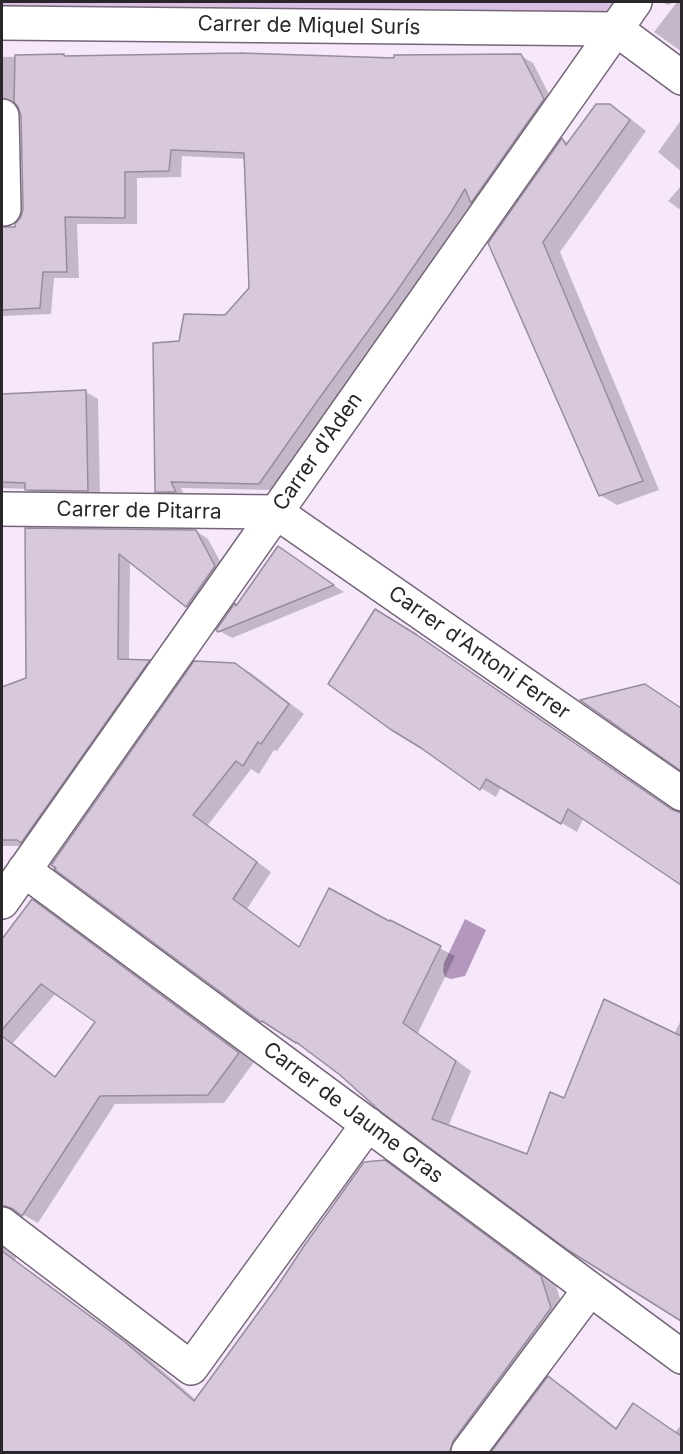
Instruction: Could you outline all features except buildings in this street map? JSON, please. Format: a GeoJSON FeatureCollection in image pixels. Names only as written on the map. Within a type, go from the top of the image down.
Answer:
{"type":"FeatureCollection","features":[{"type":"Feature","properties":{"kind":"street","name":"Carrer d'Aden"},"geometry":{"type":"LineString","coordinates":[[2,902],[635,2]]}},
{"type":"Feature","properties":{"kind":"street","name":"Carrer de Miquel Surís"},"geometry":{"type":"LineString","coordinates":[[2,23],[616,29]]}},
{"type":"Feature","properties":{"kind":"street"},"geometry":{"type":"LineString","coordinates":[[616,29],[681,78]]}},
{"type":"Feature","properties":{"kind":"street"},"geometry":{"type":"LineString","coordinates":[[2,116],[4,209]]}},
{"type":"Feature","properties":{"kind":"street","name":"Carrer de Pitarra"},"geometry":{"type":"LineString","coordinates":[[2,509],[276,512]]}},
{"type":"Feature","properties":{"kind":"street","name":"Carrer d'Antoni Ferrer"},"geometry":{"type":"LineString","coordinates":[[276,512],[681,794]]}},
{"type":"Feature","properties":{"kind":"street","name":"Carrer de Jaume Gras"},"geometry":{"type":"LineString","coordinates":[[24,870],[681,1357]]}},
{"type":"Feature","properties":{"kind":"street"},"geometry":{"type":"LineString","coordinates":[[2,1224],[191,1368],[368,1124]]}},
{"type":"Feature","properties":{"kind":"street"},"geometry":{"type":"LineString","coordinates":[[468,1452],[590,1289]]}},
{"type":"Feature","properties":{"kind":"shaded area"},"geometry":{"type":"Polygon","coordinates":[[[2,2],[621,2],[610,18],[2,12],[2,2]]]}},
{"type":"Feature","properties":{"kind":"shaded area"},"geometry":{"type":"Polygon","coordinates":[[[465,919],[486,930],[465,976],[451,979],[445,977],[444,963],[465,919]]]}}]}
